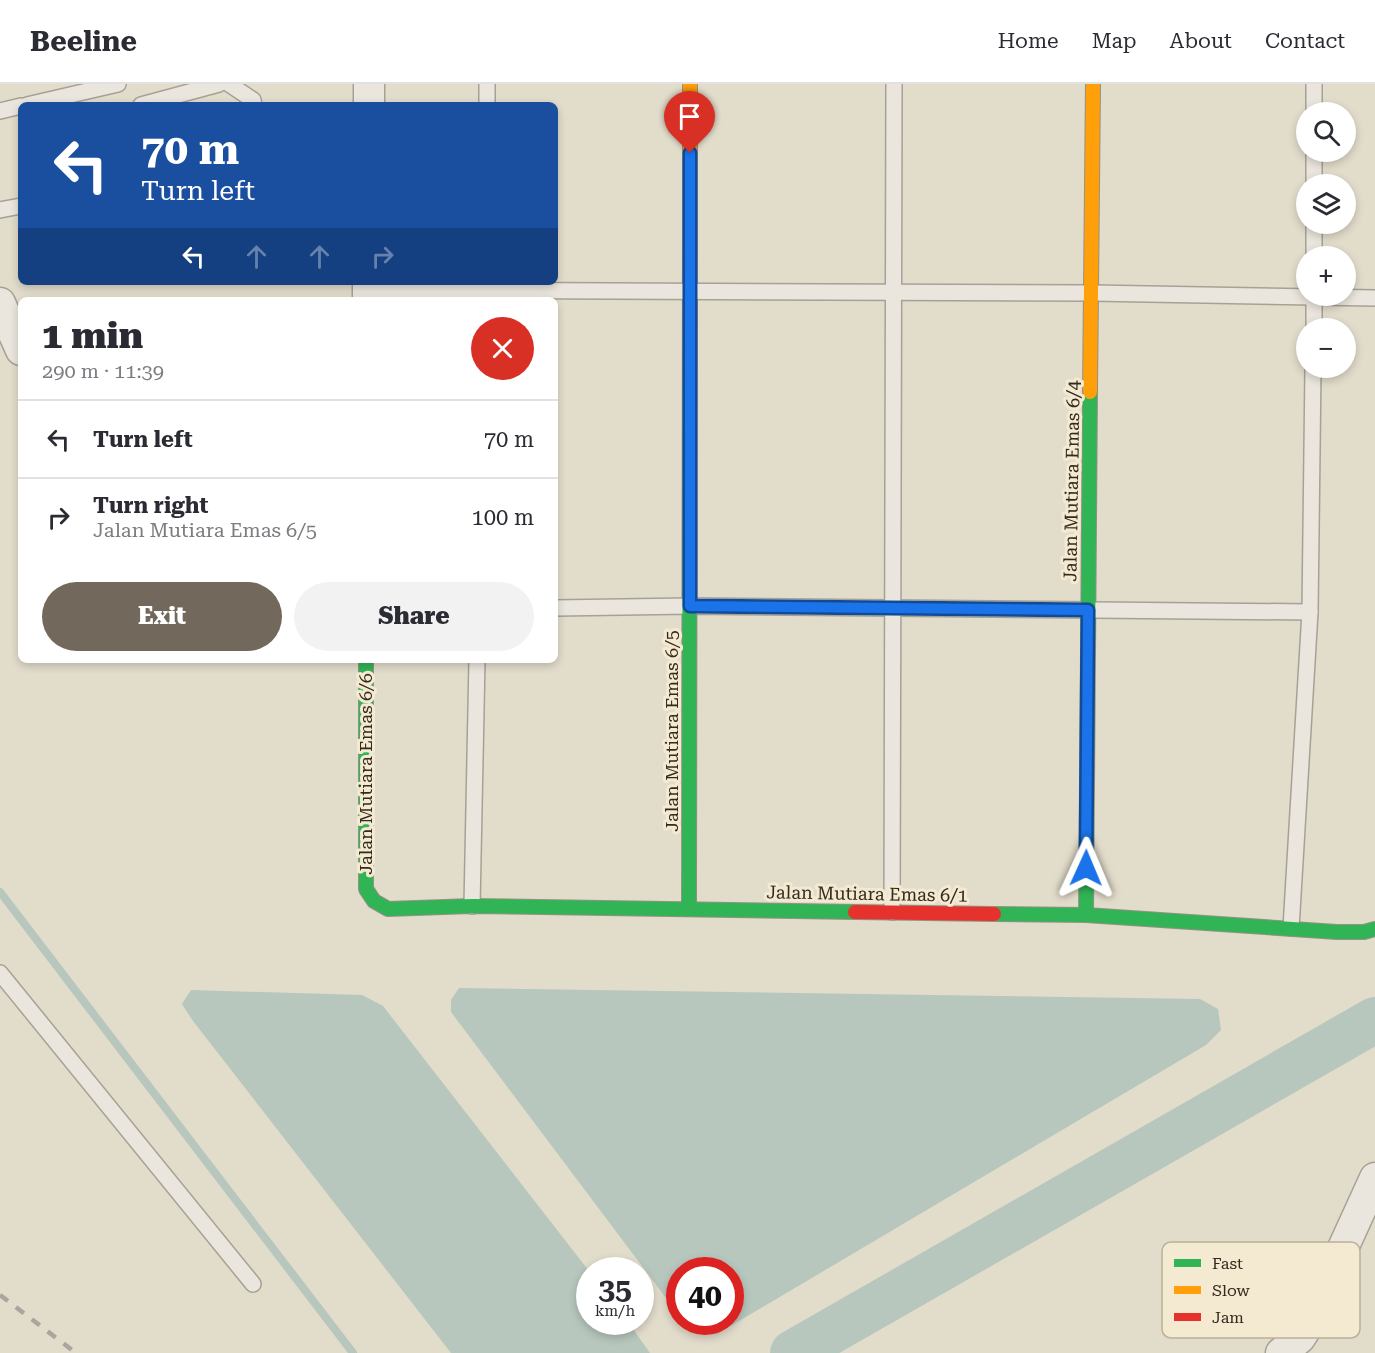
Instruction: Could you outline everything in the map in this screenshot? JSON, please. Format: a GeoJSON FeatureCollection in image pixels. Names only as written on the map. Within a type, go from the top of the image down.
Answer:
{"type":"FeatureCollection","features":[{"type":"Feature","properties":{"kind":"street"},"geometry":{"type":"LineString","coordinates":[[369,84],[369,102]]}},
{"type":"Feature","properties":{"kind":"street","name":"Jalan Mutiara Emas 6/5"},"geometry":{"type":"LineString","coordinates":[[689,909],[690,84]]}},
{"type":"Feature","properties":{"kind":"street","name":"Jalan Mutiara Emas 6/4"},"geometry":{"type":"LineString","coordinates":[[1086,915],[1093,84]]}},
{"type":"Feature","properties":{"kind":"street"},"geometry":{"type":"LineString","coordinates":[[0,303],[18,343]]}},
{"type":"Feature","properties":{"kind":"street","name":"Jalan Mutiara Emas 6/6"},"geometry":{"type":"LineString","coordinates":[[366,663],[366,889]]}},
{"type":"Feature","properties":{"kind":"street","name":"Jalan Mutiara Emas 6/1"},"geometry":{"type":"LineString","coordinates":[[366,889],[374,901],[388,909],[472,906],[1086,915],[1337,932],[1364,932],[1375,929]]}},
{"type":"Feature","properties":{"kind":"street"},"geometry":{"type":"LineString","coordinates":[[1346,1242],[1375,1178]]}},
{"type":"Feature","properties":{"kind":"street"},"geometry":{"type":"LineString","coordinates":[[1281,1353],[1299,1338]]}},
{"type":"Feature","properties":{"kind":"lane"},"geometry":{"type":"LineString","coordinates":[[40,102],[118,84]]}},
{"type":"Feature","properties":{"kind":"lane"},"geometry":{"type":"LineString","coordinates":[[152,102],[219,84]]}},
{"type":"Feature","properties":{"kind":"lane"},"geometry":{"type":"LineString","coordinates":[[229,84],[253,102]]}},
{"type":"Feature","properties":{"kind":"lane"},"geometry":{"type":"LineString","coordinates":[[487,84],[487,102]]}},
{"type":"Feature","properties":{"kind":"lane"},"geometry":{"type":"LineString","coordinates":[[892,912],[894,84]]}},
{"type":"Feature","properties":{"kind":"lane"},"geometry":{"type":"LineString","coordinates":[[1314,84],[1314,102]]}},
{"type":"Feature","properties":{"kind":"lane"},"geometry":{"type":"LineString","coordinates":[[0,111],[18,107]]}},
{"type":"Feature","properties":{"kind":"lane"},"geometry":{"type":"LineString","coordinates":[[0,210],[18,207]]}},
{"type":"Feature","properties":{"kind":"lane"},"geometry":{"type":"LineString","coordinates":[[368,291],[1296,296]]}},
{"type":"Feature","properties":{"kind":"lane"},"geometry":{"type":"LineString","coordinates":[[1356,297],[1375,298]]}},
{"type":"Feature","properties":{"kind":"lane"},"geometry":{"type":"LineString","coordinates":[[1292,928],[1310,612],[1313,378]]}},
{"type":"Feature","properties":{"kind":"lane"},"geometry":{"type":"LineString","coordinates":[[558,608],[690,606],[1310,612]]}},
{"type":"Feature","properties":{"kind":"lane"},"geometry":{"type":"LineString","coordinates":[[472,906],[477,663]]}},
{"type":"Feature","properties":{"kind":"lane"},"geometry":{"type":"LineString","coordinates":[[0,974],[252,1284]]}},
{"type":"Feature","properties":{"kind":"shaded area"},"geometry":{"type":"Polygon","coordinates":[[[459,988],[1200,999],[1218,1009],[1221,1030],[1206,1045],[744,1318],[744,1257],[666,1257],[666,1298],[654,1282],[654,1257],[635,1257],[451,1012],[451,1000],[459,988]]]}},
{"type":"Feature","properties":{"kind":"shaded area"},"geometry":{"type":"Polygon","coordinates":[[[191,990],[362,995],[383,1006],[578,1257],[576,1257],[576,1335],[637,1335],[650,1353],[451,1353],[182,1004],[191,990]]]}},
{"type":"Feature","properties":{"kind":"waterway"},"geometry":{"type":"LineString","coordinates":[[0,892],[353,1353]]}},
{"type":"Feature","properties":{"kind":"waterway"},"geometry":{"type":"LineString","coordinates":[[793,1353],[1375,1020]]}},
{"type":"Feature","properties":{"kind":"railway"},"geometry":{"type":"LineString","coordinates":[[0,1295],[76,1353]]}},
{"type":"Feature","properties":{"kind":"traffic: fast"},"geometry":{"type":"LineString","coordinates":[[689,909],[690,229]]}},
{"type":"Feature","properties":{"kind":"traffic: fast"},"geometry":{"type":"LineString","coordinates":[[1086,915],[1090,392]]}},
{"type":"Feature","properties":{"kind":"traffic: fast"},"geometry":{"type":"LineString","coordinates":[[366,663],[366,889],[374,901],[388,909],[472,906],[855,912]]}},
{"type":"Feature","properties":{"kind":"traffic: fast"},"geometry":{"type":"LineString","coordinates":[[994,914],[1086,915],[1337,932],[1364,932],[1375,929]]}},
{"type":"Feature","properties":{"kind":"traffic: slow"},"geometry":{"type":"LineString","coordinates":[[690,84],[690,229]]}},
{"type":"Feature","properties":{"kind":"traffic: slow"},"geometry":{"type":"LineString","coordinates":[[1090,392],[1093,84]]}},
{"type":"Feature","properties":{"kind":"traffic: jam"},"geometry":{"type":"LineString","coordinates":[[855,912],[994,914]]}},
{"type":"Feature","properties":{"kind":"route"},"geometry":{"type":"LineString","coordinates":[[690,153],[690,606],[1088,610],[1086,868]]}}]}
